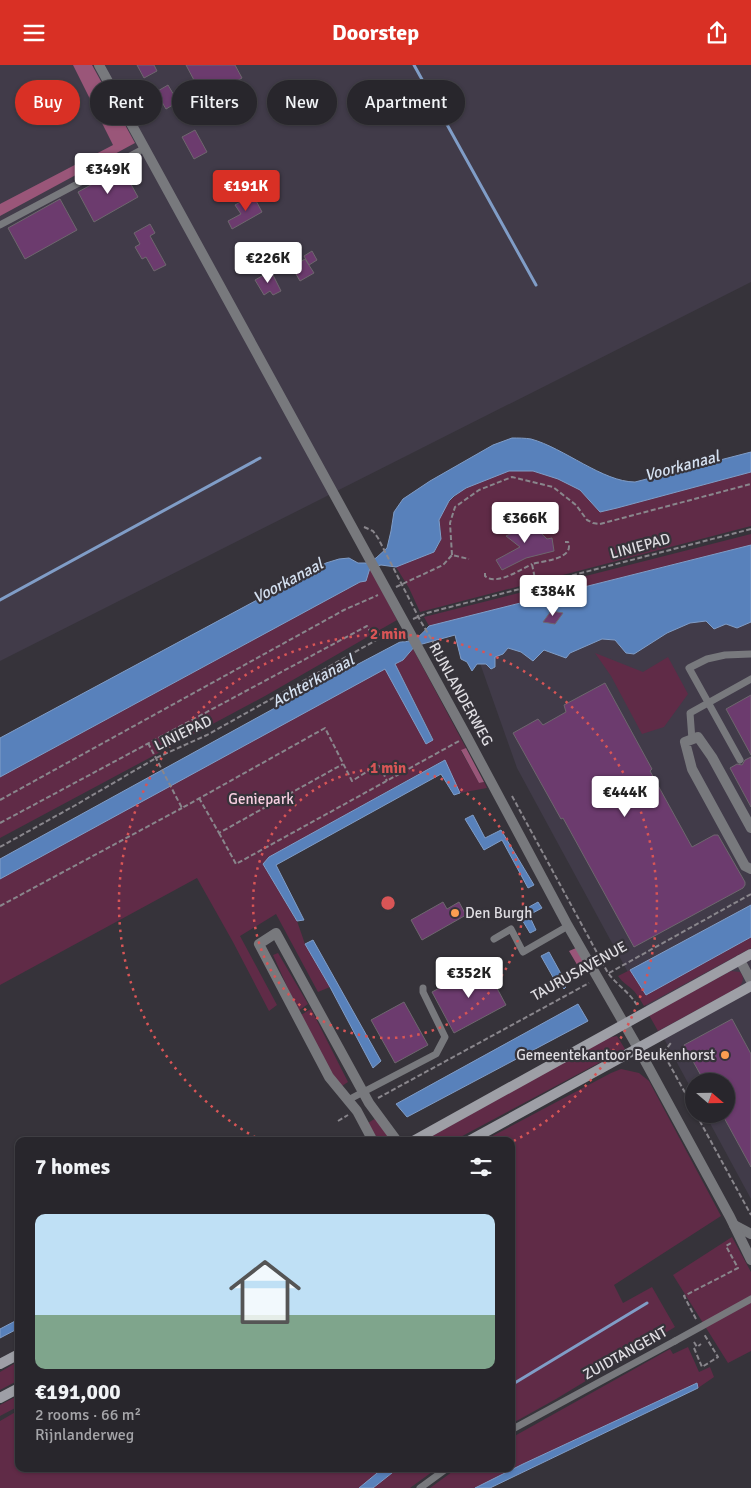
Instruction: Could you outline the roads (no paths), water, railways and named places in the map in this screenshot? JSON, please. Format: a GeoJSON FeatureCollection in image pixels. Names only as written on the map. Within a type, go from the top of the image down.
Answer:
{"type":"FeatureCollection","features":[{"type":"Feature","properties":{"kind":"main road"},"geometry":{"type":"LineString","coordinates":[[421,1137],[751,954]]}},
{"type":"Feature","properties":{"kind":"main road"},"geometry":{"type":"LineString","coordinates":[[476,1137],[751,987]]}},
{"type":"Feature","properties":{"kind":"main road"},"geometry":{"type":"LineString","coordinates":[[0,1364],[15,1356]]}},
{"type":"Feature","properties":{"kind":"main road"},"geometry":{"type":"LineString","coordinates":[[0,1398],[15,1390]]}},
{"type":"Feature","properties":{"kind":"street","name":"RIJNLANDERWEG"},"geometry":{"type":"LineString","coordinates":[[99,65],[388,591],[568,927],[638,1048],[751,1260]]}},
{"type":"Feature","properties":{"kind":"street"},"geometry":{"type":"LineString","coordinates":[[751,828],[712,757],[698,737],[686,743],[692,769],[745,866],[751,869]]}},
{"type":"Feature","properties":{"kind":"street"},"geometry":{"type":"LineString","coordinates":[[371,1137],[357,1111],[329,1077],[259,944],[276,933],[369,1103],[394,1137]]}},
{"type":"Feature","properties":{"kind":"street"},"geometry":{"type":"LineString","coordinates":[[740,960],[751,981]]}},
{"type":"Feature","properties":{"kind":"street"},"geometry":{"type":"LineString","coordinates":[[734,1225],[751,1234]]}},
{"type":"Feature","properties":{"kind":"lane"},"geometry":{"type":"LineString","coordinates":[[0,225],[145,148]]}},
{"type":"Feature","properties":{"kind":"lane"},"geometry":{"type":"LineString","coordinates":[[740,760],[689,668],[707,659],[725,655],[751,654]]}},
{"type":"Feature","properties":{"kind":"lane"},"geometry":{"type":"LineString","coordinates":[[692,739],[690,713],[751,679]]}},
{"type":"Feature","properties":{"kind":"lane"},"geometry":{"type":"LineString","coordinates":[[494,939],[511,929],[523,952],[568,927]]}},
{"type":"Feature","properties":{"kind":"lane"},"geometry":{"type":"LineString","coordinates":[[348,1100],[436,1054],[444,1037],[423,992],[423,987]]}},
{"type":"Feature","properties":{"kind":"lane","name":"ZUIDTANGENT"},"geometry":{"type":"LineString","coordinates":[[515,1428],[751,1299]]}},
{"type":"Feature","properties":{"kind":"lane"},"geometry":{"type":"LineString","coordinates":[[420,1488],[442,1472]]}},
{"type":"Feature","properties":{"kind":"water"},"geometry":{"type":"Polygon","coordinates":[[[512,438],[531,439],[544,443],[597,471],[623,481],[635,482],[751,452],[751,472],[600,512],[580,490],[558,479],[533,471],[509,471],[466,488],[449,501],[439,520],[441,539],[434,552],[396,567],[381,565],[370,568],[366,581],[360,582],[0,777],[0,738],[326,563],[349,558],[358,563],[367,563],[376,558],[387,548],[394,512],[403,499],[430,481],[493,445],[512,438]]]}},
{"type":"Feature","properties":{"kind":"water"},"geometry":{"type":"Polygon","coordinates":[[[751,545],[751,622],[737,628],[726,624],[714,629],[706,621],[690,623],[667,633],[634,654],[626,653],[615,640],[602,639],[570,653],[566,658],[544,650],[533,661],[521,652],[508,648],[503,654],[495,657],[495,667],[491,669],[486,664],[477,664],[472,671],[467,662],[461,659],[455,635],[415,646],[403,660],[395,664],[433,740],[426,744],[385,669],[0,879],[0,859],[273,709],[400,642],[413,640],[429,626],[751,545]]]}},
{"type":"Feature","properties":{"kind":"water"},"geometry":{"type":"Polygon","coordinates":[[[445,760],[460,793],[454,795],[441,774],[276,865],[304,920],[297,921],[263,864],[269,857],[445,760]]]}},
{"type":"Feature","properties":{"kind":"water"},"geometry":{"type":"Polygon","coordinates":[[[473,815],[485,838],[501,830],[534,885],[528,888],[502,840],[484,850],[465,819],[473,815]]]}},
{"type":"Feature","properties":{"kind":"water"},"geometry":{"type":"Polygon","coordinates":[[[538,902],[542,908],[529,915],[536,930],[530,933],[518,913],[538,902]]]}},
{"type":"Feature","properties":{"kind":"water"},"geometry":{"type":"Polygon","coordinates":[[[751,905],[751,937],[646,995],[630,970],[751,905]]]}},
{"type":"Feature","properties":{"kind":"water"},"geometry":{"type":"Polygon","coordinates":[[[313,940],[381,1061],[373,1068],[305,944],[313,940]]]}},
{"type":"Feature","properties":{"kind":"water"},"geometry":{"type":"Polygon","coordinates":[[[549,952],[565,981],[563,984],[566,987],[564,989],[561,985],[558,986],[541,956],[549,952]]]}},
{"type":"Feature","properties":{"kind":"water"},"geometry":{"type":"Polygon","coordinates":[[[578,1004],[588,1021],[407,1117],[396,1104],[578,1004]]]}},
{"type":"Feature","properties":{"kind":"water"},"geometry":{"type":"Polygon","coordinates":[[[15,1321],[15,1330],[0,1338],[0,1329],[15,1321]]]}},
{"type":"Feature","properties":{"kind":"water"},"geometry":{"type":"Polygon","coordinates":[[[697,1383],[698,1388],[490,1488],[475,1488],[507,1472],[515,1472],[515,1468],[697,1383]]]}},
{"type":"Feature","properties":{"kind":"water"},"geometry":{"type":"Polygon","coordinates":[[[378,1472],[393,1472],[373,1488],[359,1488],[378,1472]]]}},
{"type":"Feature","properties":{"kind":"waterway"},"geometry":{"type":"LineString","coordinates":[[414,65],[536,285]]}},
{"type":"Feature","properties":{"kind":"waterway"},"geometry":{"type":"LineString","coordinates":[[0,600],[260,458]]}},
{"type":"Feature","properties":{"kind":"waterway"},"geometry":{"type":"LineString","coordinates":[[515,1383],[647,1303]]}},
{"type":"Feature","properties":{"kind":"place","name":"Den Burgh"},"geometry":{"type":"Point","coordinates":[455,913]}},
{"type":"Feature","properties":{"kind":"place","name":"Gemeentekantoor Beukenhorst"},"geometry":{"type":"Point","coordinates":[725,1055]}},
{"type":"Feature","properties":{"kind":"water label","name":"Voorkanaal"},"geometry":{"type":"Point","coordinates":[682,466]}},
{"type":"Feature","properties":{"kind":"water label","name":"Voorkanaal"},"geometry":{"type":"Point","coordinates":[288,581]}},
{"type":"Feature","properties":{"kind":"water label","name":"Achterkanaal"},"geometry":{"type":"Point","coordinates":[313,681]}},
{"type":"Feature","properties":{"kind":"park label","name":"Geniepark"},"geometry":{"type":"Point","coordinates":[261,799]}}]}
